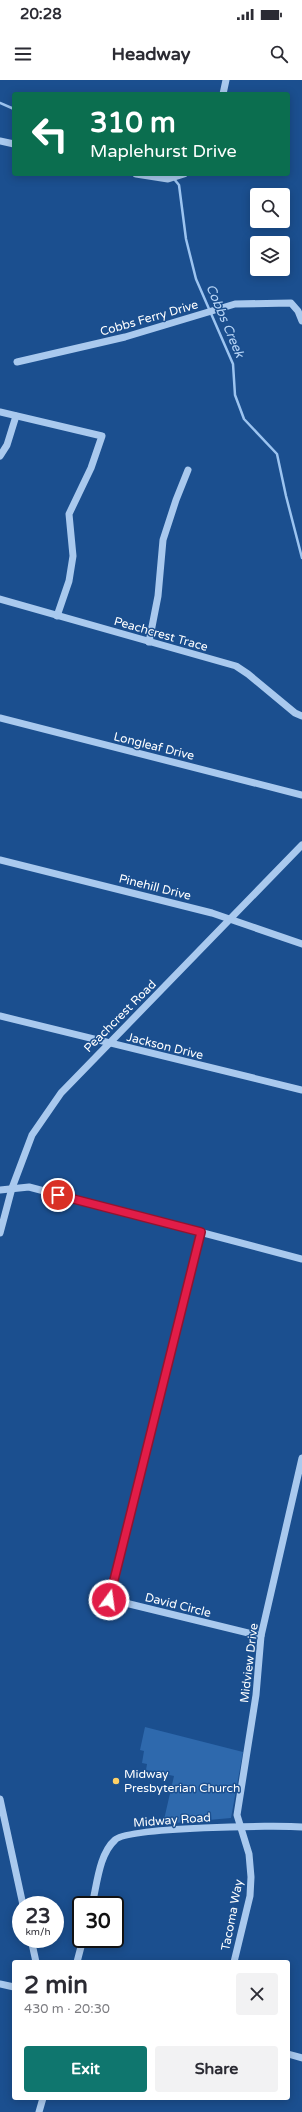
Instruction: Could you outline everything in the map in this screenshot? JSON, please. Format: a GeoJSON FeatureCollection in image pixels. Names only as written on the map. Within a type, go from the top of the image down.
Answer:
{"type":"FeatureCollection","features":[{"type":"Feature","properties":{"kind":"street"},"geometry":{"type":"LineString","coordinates":[[223,92],[226,80]]}},
{"type":"Feature","properties":{"kind":"street"},"geometry":{"type":"LineString","coordinates":[[0,141],[12,144]]}},
{"type":"Feature","properties":{"kind":"street"},"geometry":{"type":"LineString","coordinates":[[147,176],[168,180],[179,176]]}},
{"type":"Feature","properties":{"kind":"street","name":"Cobbs Ferry Drive"},"geometry":{"type":"LineString","coordinates":[[17,362],[124,338],[235,304],[292,303],[298,311],[302,321]]}},
{"type":"Feature","properties":{"kind":"street"},"geometry":{"type":"LineString","coordinates":[[0,412],[102,436],[91,468],[69,514],[73,556],[68,581],[57,616]]}},
{"type":"Feature","properties":{"kind":"street"},"geometry":{"type":"LineString","coordinates":[[0,456],[7,445],[16,416]]}},
{"type":"Feature","properties":{"kind":"street"},"geometry":{"type":"LineString","coordinates":[[149,642],[158,596],[163,540],[176,500],[188,470]]}},
{"type":"Feature","properties":{"kind":"street","name":"Peachcrest Trace"},"geometry":{"type":"LineString","coordinates":[[0,599],[236,666],[248,674],[295,713],[302,716]]}},
{"type":"Feature","properties":{"kind":"street","name":"Longleaf Drive"},"geometry":{"type":"LineString","coordinates":[[0,718],[302,795]]}},
{"type":"Feature","properties":{"kind":"street","name":"Peachcrest Road"},"geometry":{"type":"LineString","coordinates":[[0,1233],[12,1188],[32,1135],[50,1108],[75,1077],[302,845]]}},
{"type":"Feature","properties":{"kind":"street","name":"Pinehill Drive"},"geometry":{"type":"LineString","coordinates":[[0,860],[212,913],[302,944]]}},
{"type":"Feature","properties":{"kind":"street","name":"Jackson Drive"},"geometry":{"type":"LineString","coordinates":[[0,1016],[302,1090]]}},
{"type":"Feature","properties":{"kind":"street"},"geometry":{"type":"LineString","coordinates":[[0,1190],[29,1187],[302,1259]]}},
{"type":"Feature","properties":{"kind":"street","name":"David Circle"},"geometry":{"type":"LineString","coordinates":[[201,1232],[109,1600],[261,1636]]}},
{"type":"Feature","properties":{"kind":"street","name":"Midview Drive"},"geometry":{"type":"LineString","coordinates":[[240,1826],[237,1816],[256,1695],[261,1636],[302,1458]]}},
{"type":"Feature","properties":{"kind":"street"},"geometry":{"type":"LineString","coordinates":[[0,1799],[1,1812],[21,1896]]}},
{"type":"Feature","properties":{"kind":"street","name":"Midway Road"},"geometry":{"type":"LineString","coordinates":[[94,1896],[105,1856],[109,1846],[116,1838],[141,1833],[240,1826],[302,1827]]}},
{"type":"Feature","properties":{"kind":"street","name":"Tacoma Way"},"geometry":{"type":"LineString","coordinates":[[234,1960],[250,1896],[251,1877],[249,1854],[240,1826]]}},
{"type":"Feature","properties":{"kind":"street"},"geometry":{"type":"LineString","coordinates":[[33,1948],[36,1960]]}},
{"type":"Feature","properties":{"kind":"street"},"geometry":{"type":"LineString","coordinates":[[78,1960],[81,1948]]}},
{"type":"Feature","properties":{"kind":"street"},"geometry":{"type":"LineString","coordinates":[[0,1984],[12,1987]]}},
{"type":"Feature","properties":{"kind":"street"},"geometry":{"type":"LineString","coordinates":[[290,2055],[302,2058]]}},
{"type":"Feature","properties":{"kind":"street"},"geometry":{"type":"LineString","coordinates":[[39,2112],[42,2100]]}},
{"type":"Feature","properties":{"kind":"shaded area"},"geometry":{"type":"Polygon","coordinates":[[[145,1727],[243,1752],[231,1818],[163,1824],[174,1776],[146,1770],[147,1764],[142,1763],[144,1751],[140,1750],[145,1727]]]}},
{"type":"Feature","properties":{"kind":"waterway","name":"Cobbs Creek"},"geometry":{"type":"LineString","coordinates":[[0,103],[12,108]]}},
{"type":"Feature","properties":{"kind":"waterway","name":"Cobbs Creek"},"geometry":{"type":"LineString","coordinates":[[172,176],[179,185],[186,239],[196,279],[233,364],[235,395],[244,419],[277,454],[302,558]]}},
{"type":"Feature","properties":{"kind":"place","name":"Midway Presbyterian Church"},"geometry":{"type":"Point","coordinates":[116,1781]}},
{"type":"Feature","properties":{"kind":"route"},"geometry":{"type":"LineString","coordinates":[[58,1195],[201,1232],[109,1600]]}}]}
